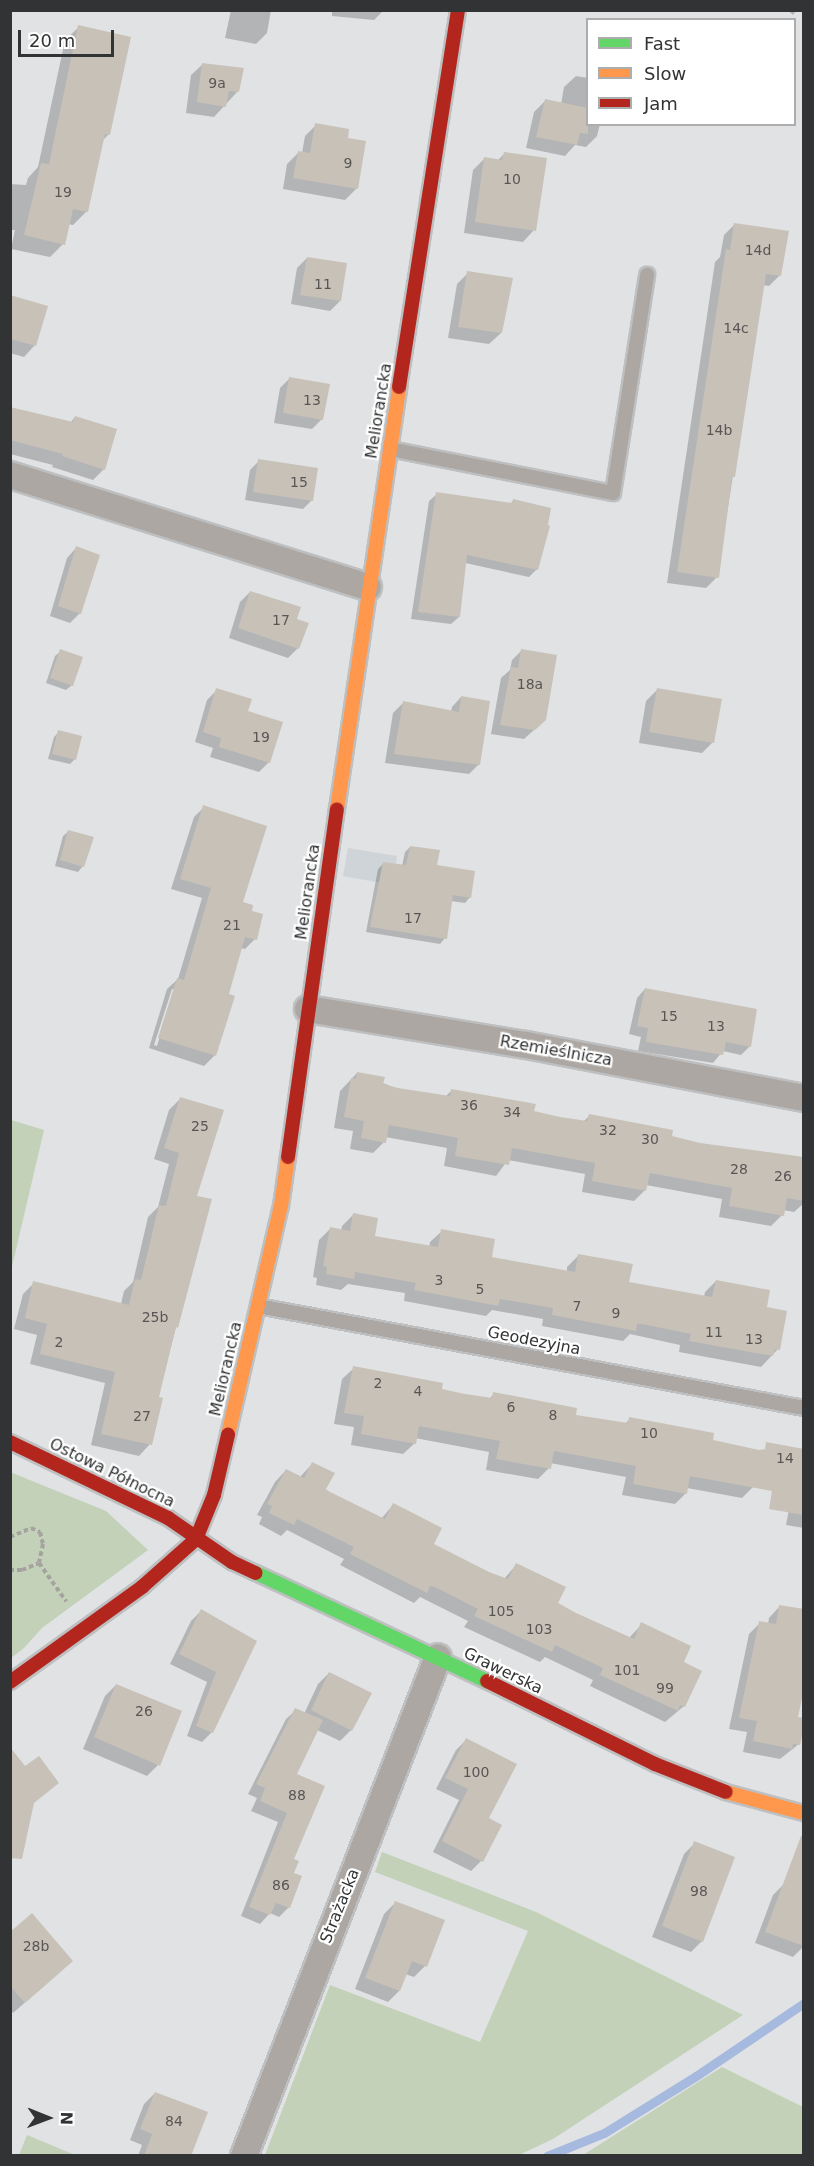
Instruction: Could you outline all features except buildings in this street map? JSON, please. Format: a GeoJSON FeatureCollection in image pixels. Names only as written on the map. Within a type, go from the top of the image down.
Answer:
{"type":"FeatureCollection","features":[{"type":"Feature","properties":{"kind":"street","name":"Meliorancka"},"geometry":{"type":"LineString","coordinates":[[10,1682],[142,1587],[196,1539],[214,1496],[281,1206],[368,587],[458,10]]}},
{"type":"Feature","properties":{"kind":"street"},"geometry":{"type":"LineString","coordinates":[[10,475],[368,587]]}},
{"type":"Feature","properties":{"kind":"street","name":"Rzemieślnicza"},"geometry":{"type":"LineString","coordinates":[[308,1009],[526,1045],[804,1098]]}},
{"type":"Feature","properties":{"kind":"street","name":"Ostowa Północna"},"geometry":{"type":"LineString","coordinates":[[10,1442],[168,1518],[196,1539]]}},
{"type":"Feature","properties":{"kind":"street","name":"Grawerska"},"geometry":{"type":"LineString","coordinates":[[196,1539],[232,1562],[438,1657],[655,1764],[726,1792],[804,1813]]}},
{"type":"Feature","properties":{"kind":"street","name":"Strażacka"},"geometry":{"type":"LineString","coordinates":[[244,2156],[438,1657]]}},
{"type":"Feature","properties":{"kind":"lane"},"geometry":{"type":"LineString","coordinates":[[390,449],[613,493],[647,275]]}},
{"type":"Feature","properties":{"kind":"lane","name":"Geodezyjna"},"geometry":{"type":"LineString","coordinates":[[258,1306],[804,1408]]}},
{"type":"Feature","properties":{"kind":"path"},"geometry":{"type":"LineString","coordinates":[[10,1537],[31,1528],[40,1532],[43,1544],[39,1563],[86,1628]]}},
{"type":"Feature","properties":{"kind":"path"},"geometry":{"type":"LineString","coordinates":[[10,1570],[22,1570],[39,1563]]}},
{"type":"Feature","properties":{"kind":"shaded area"},"geometry":{"type":"Polygon","coordinates":[[[348,848],[397,856],[393,885],[343,876],[348,848]]]}},
{"type":"Feature","properties":{"kind":"green space"},"geometry":{"type":"Polygon","coordinates":[[[10,1120],[44,1130],[11,1271],[10,1120]]]}},
{"type":"Feature","properties":{"kind":"green space"},"geometry":{"type":"Polygon","coordinates":[[[10,1472],[106,1511],[148,1550],[42,1628],[24,1648],[11,1658],[10,1472]]]}},
{"type":"Feature","properties":{"kind":"green space"},"geometry":{"type":"Polygon","coordinates":[[[382,1852],[536,1912],[743,2015],[553,2139],[519,2155],[265,2155],[330,1985],[480,2042],[528,1931],[375,1872],[382,1852]]]}},
{"type":"Feature","properties":{"kind":"green space"},"geometry":{"type":"Polygon","coordinates":[[[722,2067],[803,2107],[803,2155],[583,2155],[722,2067]]]}},
{"type":"Feature","properties":{"kind":"green space"},"geometry":{"type":"Polygon","coordinates":[[[27,2135],[75,2155],[19,2155],[27,2135]]]}},
{"type":"Feature","properties":{"kind":"waterway"},"geometry":{"type":"LineString","coordinates":[[547,2156],[604,2133],[696,2076],[804,2003]]}},
{"type":"Feature","properties":{"kind":"traffic: fast"},"geometry":{"type":"LineString","coordinates":[[256,1573],[487,1681]]}},
{"type":"Feature","properties":{"kind":"traffic: slow"},"geometry":{"type":"LineString","coordinates":[[337,809],[399,387]]}},
{"type":"Feature","properties":{"kind":"traffic: slow"},"geometry":{"type":"LineString","coordinates":[[228,1435],[281,1206],[288,1157]]}},
{"type":"Feature","properties":{"kind":"traffic: slow"},"geometry":{"type":"LineString","coordinates":[[726,1792],[804,1813]]}},
{"type":"Feature","properties":{"kind":"traffic: jam"},"geometry":{"type":"LineString","coordinates":[[399,387],[458,10]]}},
{"type":"Feature","properties":{"kind":"traffic: jam"},"geometry":{"type":"LineString","coordinates":[[288,1157],[337,809]]}},
{"type":"Feature","properties":{"kind":"traffic: jam"},"geometry":{"type":"LineString","coordinates":[[10,1682],[142,1587],[196,1539],[214,1495],[228,1435]]}},
{"type":"Feature","properties":{"kind":"traffic: jam"},"geometry":{"type":"LineString","coordinates":[[10,1442],[168,1518],[232,1562],[256,1573]]}},
{"type":"Feature","properties":{"kind":"traffic: jam"},"geometry":{"type":"LineString","coordinates":[[487,1681],[655,1764],[726,1792]]}}]}
